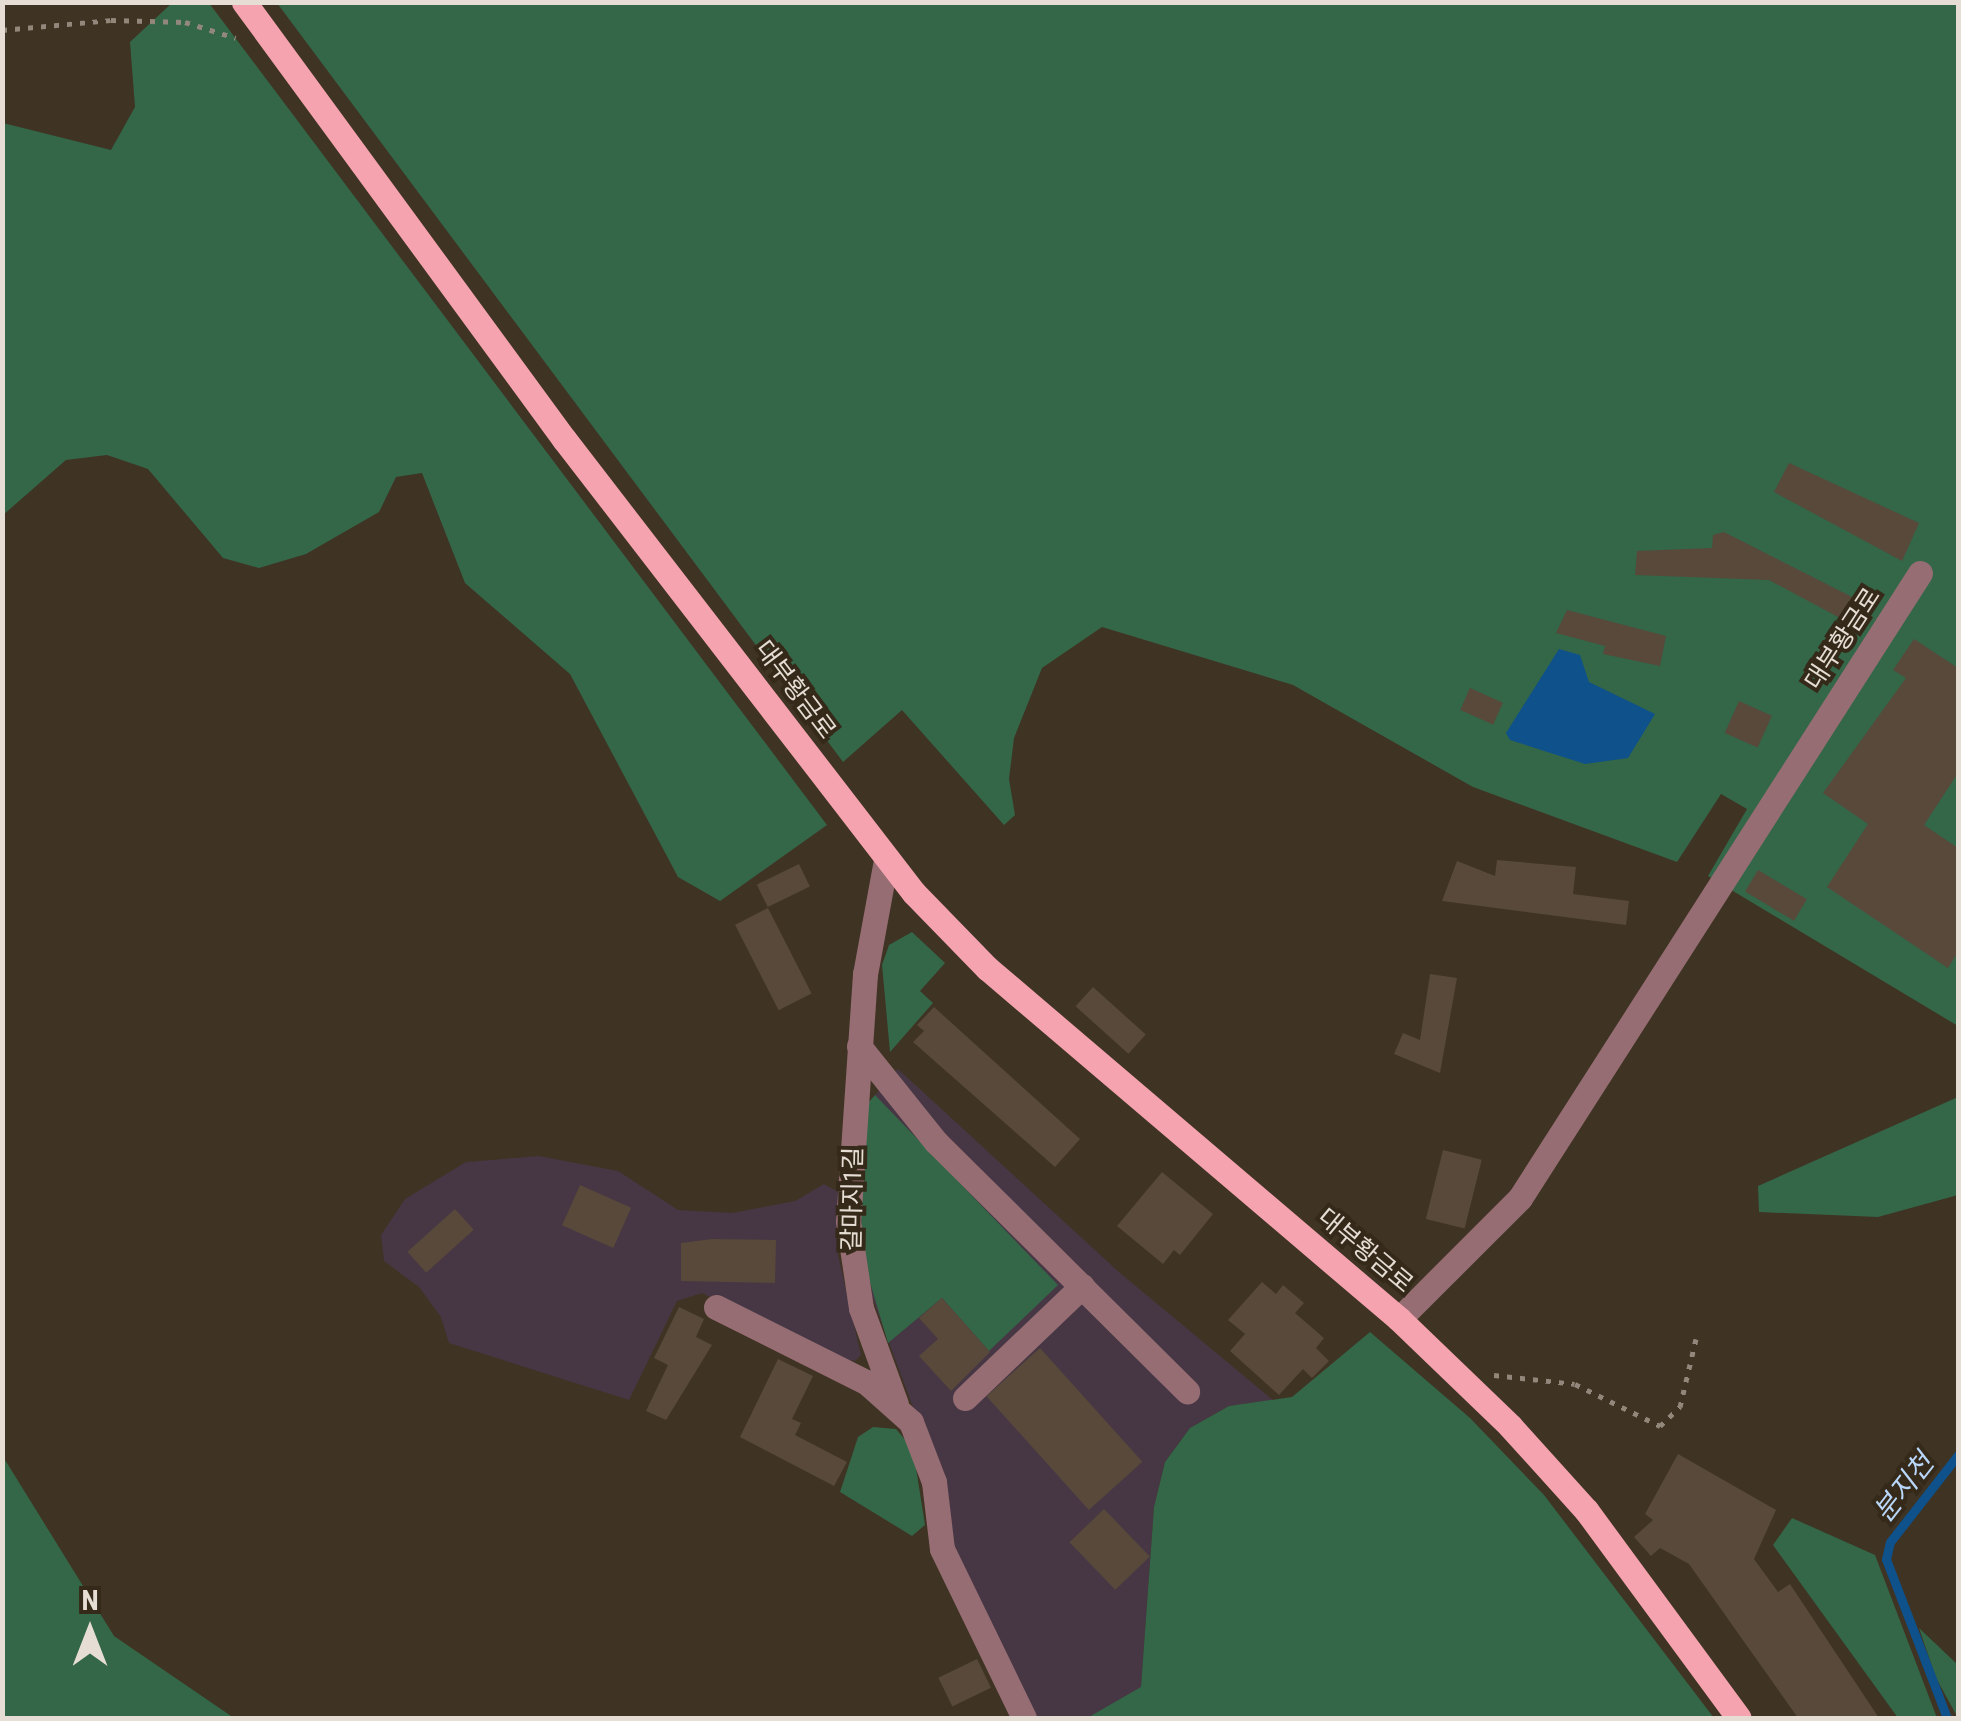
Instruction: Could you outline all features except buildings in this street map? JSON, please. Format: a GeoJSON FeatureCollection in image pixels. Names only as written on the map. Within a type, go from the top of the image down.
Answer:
{"type":"FeatureCollection","features":[{"type":"Feature","properties":{"kind":"main road","name":"대부황금로"},"geometry":{"type":"LineString","coordinates":[[244,2],[886,860],[987,968],[1399,1319],[1468,1385],[1586,1510],[1739,1718]]}},
{"type":"Feature","properties":{"kind":"lane","name":"대부황금로"},"geometry":{"type":"LineString","coordinates":[[1399,1319],[1520,1198],[1920,573]]}},
{"type":"Feature","properties":{"kind":"lane","name":"갈마지1길"},"geometry":{"type":"LineString","coordinates":[[886,860],[869,939],[859,1046],[850,1248],[871,1343],[896,1404],[927,1458],[942,1550],[1024,1718]]}},
{"type":"Feature","properties":{"kind":"lane"},"geometry":{"type":"LineString","coordinates":[[859,1046],[903,1106],[1187,1391]]}},
{"type":"Feature","properties":{"kind":"lane"},"geometry":{"type":"LineString","coordinates":[[965,1398],[1082,1286]]}},
{"type":"Feature","properties":{"kind":"lane","name":"갈마지1길"},"geometry":{"type":"LineString","coordinates":[[716,1307],[866,1382],[896,1404]]}},
{"type":"Feature","properties":{"kind":"path"},"geometry":{"type":"LineString","coordinates":[[2,30],[111,20],[185,22],[278,50]]}},
{"type":"Feature","properties":{"kind":"path"},"geometry":{"type":"LineString","coordinates":[[1468,1385],[1484,1376],[1535,1375],[1575,1384],[1660,1426],[1680,1407],[1696,1339]]}},
{"type":"Feature","properties":{"kind":"shaded area"},"geometry":{"type":"Polygon","coordinates":[[[898,1069],[1120,1273],[1273,1400],[1229,1406],[1190,1428],[1165,1462],[1154,1507],[1141,1688],[1087,1718],[1033,1718],[946,1538],[914,1410],[872,1297],[862,1110],[898,1069]]]}},
{"type":"Feature","properties":{"kind":"shaded area"},"geometry":{"type":"Polygon","coordinates":[[[539,1156],[618,1171],[678,1210],[732,1213],[795,1201],[824,1184],[842,1194],[838,1255],[861,1355],[855,1361],[838,1358],[702,1293],[677,1301],[629,1400],[449,1343],[441,1317],[419,1287],[384,1261],[381,1235],[405,1199],[466,1162],[539,1156]]]}},
{"type":"Feature","properties":{"kind":"green space"},"geometry":{"type":"Polygon","coordinates":[[[173,2],[209,3],[827,825],[720,901],[678,877],[570,674],[465,583],[422,473],[396,477],[379,512],[306,554],[259,568],[223,558],[148,469],[107,455],[66,460],[3,515],[3,123],[111,150],[135,107],[130,42],[173,2]]]}},
{"type":"Feature","properties":{"kind":"green space"},"geometry":{"type":"Polygon","coordinates":[[[277,3],[1958,3],[1958,1026],[1708,876],[1747,809],[1721,794],[1677,862],[1473,787],[1293,685],[1102,627],[1042,668],[1014,738],[1009,779],[1015,815],[1004,825],[902,710],[843,762],[277,3]]]}},
{"type":"Feature","properties":{"kind":"green space"},"geometry":{"type":"Polygon","coordinates":[[[912,932],[945,963],[920,991],[933,1003],[890,1052],[882,965],[889,945],[912,932]]]}},
{"type":"Feature","properties":{"kind":"green space"},"geometry":{"type":"Polygon","coordinates":[[[875,1095],[1058,1285],[989,1351],[942,1298],[888,1343],[861,1252],[862,1110],[875,1095]]]}},
{"type":"Feature","properties":{"kind":"green space"},"geometry":{"type":"Polygon","coordinates":[[[1958,1097],[1958,1195],[1878,1217],[1759,1212],[1758,1186],[1958,1097]]]}},
{"type":"Feature","properties":{"kind":"green space"},"geometry":{"type":"Polygon","coordinates":[[[1370,1332],[1470,1418],[1544,1495],[1714,1718],[1087,1718],[1141,1687],[1154,1507],[1165,1462],[1190,1428],[1229,1406],[1292,1397],[1370,1332]]]}},
{"type":"Feature","properties":{"kind":"green space"},"geometry":{"type":"Polygon","coordinates":[[[873,1427],[896,1429],[913,1449],[925,1525],[912,1536],[840,1492],[858,1437],[873,1427]]]}},
{"type":"Feature","properties":{"kind":"green space"},"geometry":{"type":"Polygon","coordinates":[[[2,1455],[114,1636],[234,1718],[3,1718],[2,1455]]]}},
{"type":"Feature","properties":{"kind":"green space"},"geometry":{"type":"Polygon","coordinates":[[[1792,1518],[1875,1555],[1937,1718],[1898,1718],[1773,1545],[1792,1518]]]}},
{"type":"Feature","properties":{"kind":"green space"},"geometry":{"type":"Polygon","coordinates":[[[1919,1628],[1958,1665],[1958,1718],[1936,1678],[1919,1628]]]}},
{"type":"Feature","properties":{"kind":"water"},"geometry":{"type":"Polygon","coordinates":[[[1559,649],[1580,655],[1589,682],[1655,714],[1628,758],[1585,764],[1510,740],[1506,733],[1559,649]]]}},
{"type":"Feature","properties":{"kind":"waterway","name":"분지천"},"geometry":{"type":"LineString","coordinates":[[1947,1718],[1886,1559],[1890,1542],[1958,1455]]}}]}
